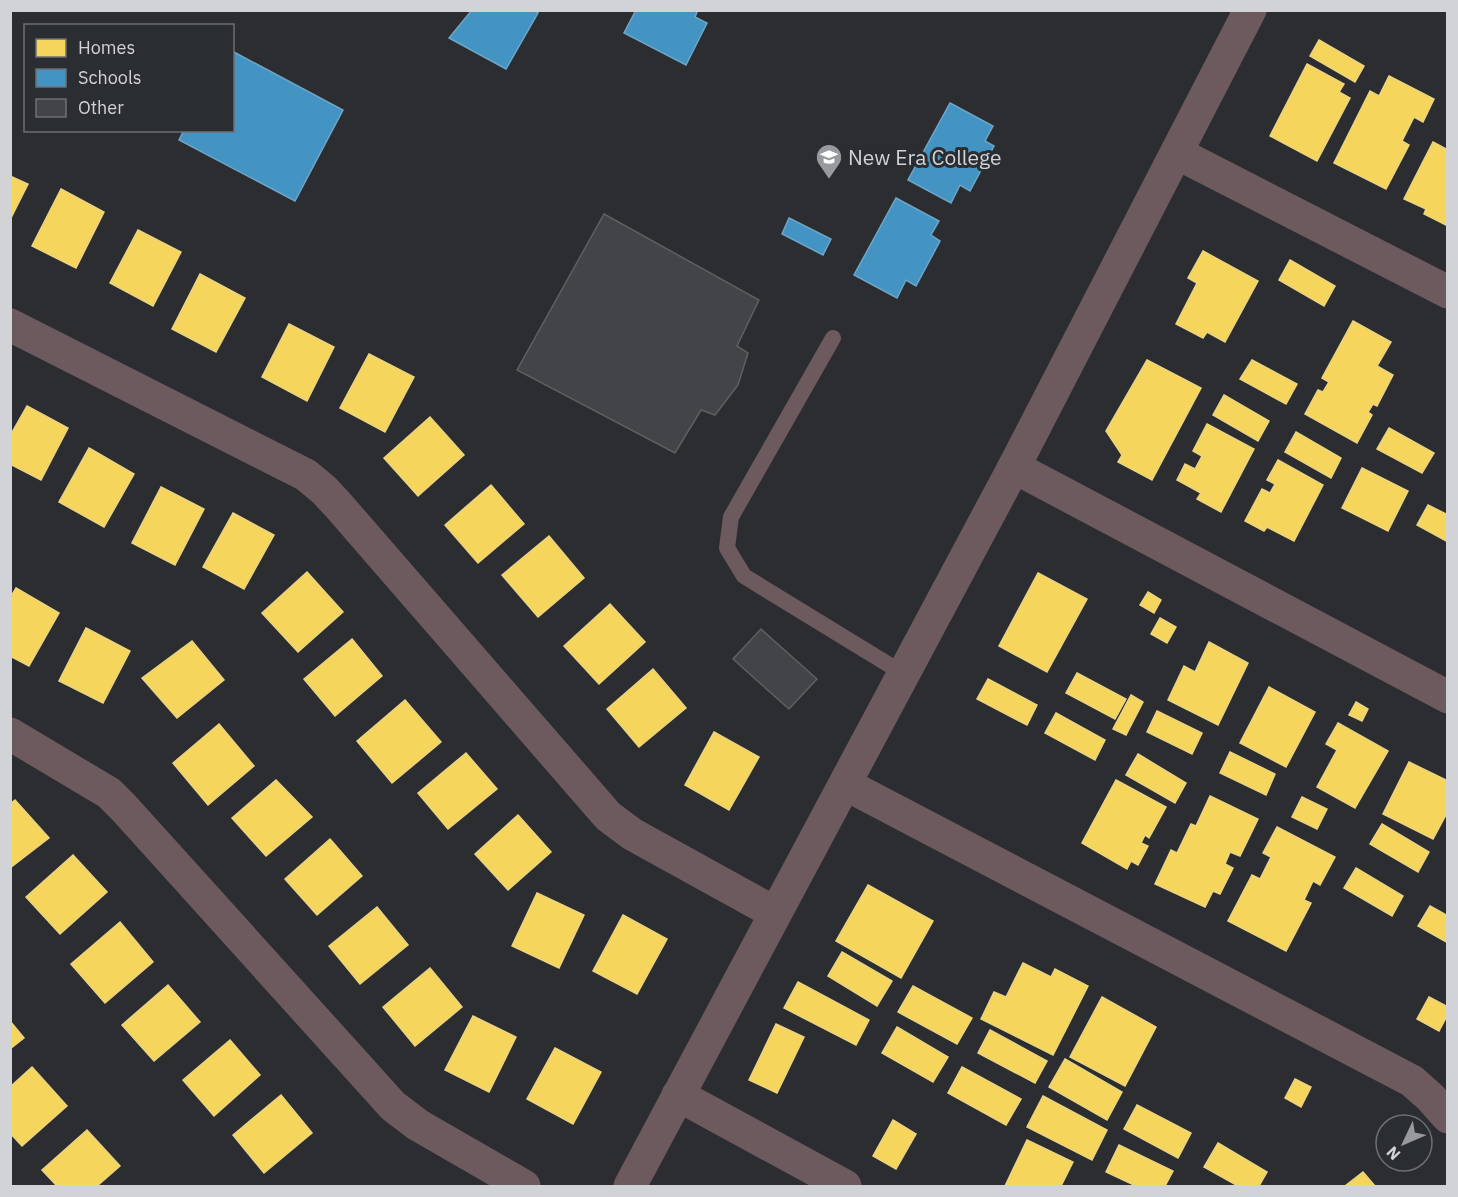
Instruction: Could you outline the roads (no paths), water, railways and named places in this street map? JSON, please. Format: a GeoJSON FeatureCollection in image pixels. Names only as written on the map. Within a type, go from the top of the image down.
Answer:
{"type":"FeatureCollection","features":[{"type":"Feature","properties":{"kind":"street"},"geometry":{"type":"LineString","coordinates":[[630,1186],[1014,467],[1250,10]]}},
{"type":"Feature","properties":{"kind":"street"},"geometry":{"type":"LineString","coordinates":[[1177,153],[1448,292]]}},
{"type":"Feature","properties":{"kind":"street"},"geometry":{"type":"LineString","coordinates":[[10,326],[306,475],[324,490],[608,816],[632,834],[775,913]]}},
{"type":"Feature","properties":{"kind":"street"},"geometry":{"type":"LineString","coordinates":[[1014,467],[1448,697]]}},
{"type":"Feature","properties":{"kind":"street"},"geometry":{"type":"LineString","coordinates":[[10,734],[109,793],[393,1106],[418,1125],[524,1186]]}},
{"type":"Feature","properties":{"kind":"street"},"geometry":{"type":"LineString","coordinates":[[845,784],[1412,1082],[1448,1117]]}},
{"type":"Feature","properties":{"kind":"street"},"geometry":{"type":"LineString","coordinates":[[678,1095],[845,1186]]}},
{"type":"Feature","properties":{"kind":"lane"},"geometry":{"type":"LineString","coordinates":[[833,338],[731,517],[727,548],[744,576],[904,674]]}},
{"type":"Feature","properties":{"kind":"place","name":"New Era College"},"geometry":{"type":"Point","coordinates":[829,180]}}]}
